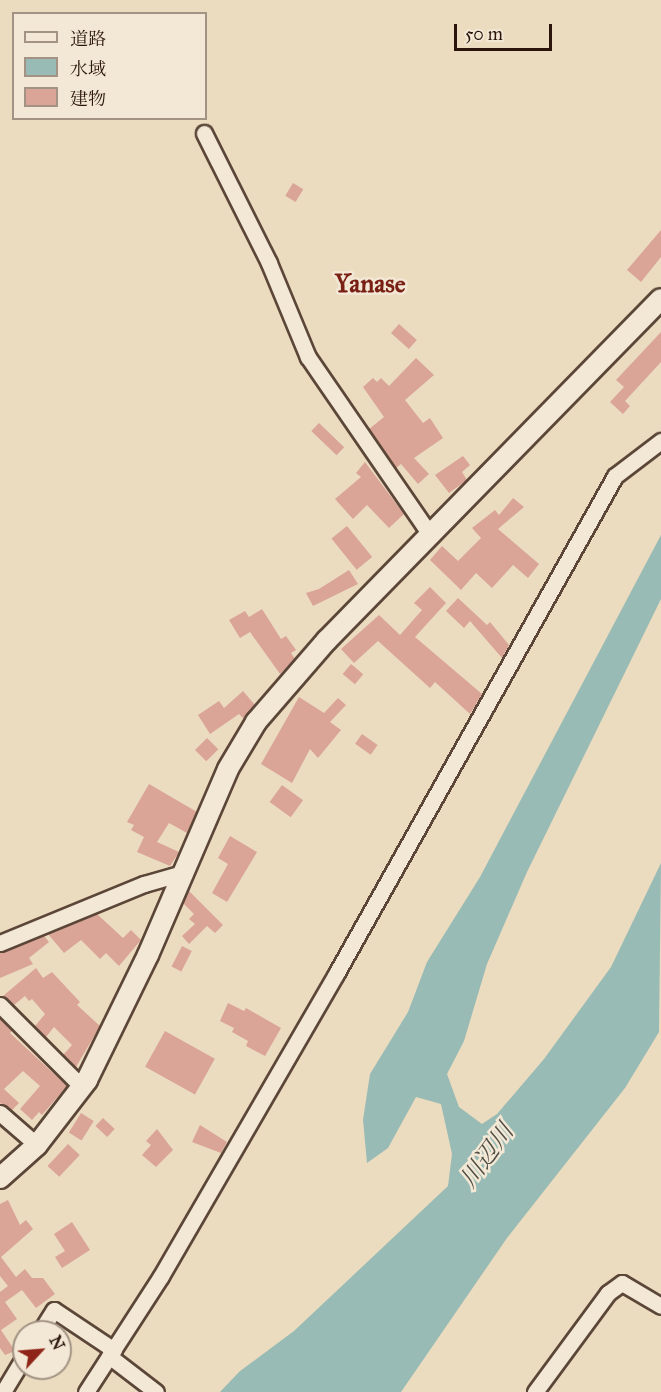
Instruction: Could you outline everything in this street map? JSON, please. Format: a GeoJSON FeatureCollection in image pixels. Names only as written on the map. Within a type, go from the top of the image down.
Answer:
{"type":"FeatureCollection","features":[{"type":"Feature","properties":{"kind":"street"},"geometry":{"type":"LineString","coordinates":[[204,133],[269,263],[308,357],[431,536]]}},
{"type":"Feature","properties":{"kind":"street"},"geometry":{"type":"LineString","coordinates":[[0,1178],[36,1145],[82,1087],[117,1020],[228,769],[256,722],[327,640],[661,299]]}},
{"type":"Feature","properties":{"kind":"street"},"geometry":{"type":"LineString","coordinates":[[86,1392],[336,974],[615,476],[661,441]]}},
{"type":"Feature","properties":{"kind":"street"},"geometry":{"type":"LineString","coordinates":[[0,944],[144,884],[183,873]]}},
{"type":"Feature","properties":{"kind":"street"},"geometry":{"type":"LineString","coordinates":[[0,1005],[82,1087]]}},
{"type":"Feature","properties":{"kind":"street"},"geometry":{"type":"LineString","coordinates":[[0,1113],[36,1145]]}},
{"type":"Feature","properties":{"kind":"street"},"geometry":{"type":"LineString","coordinates":[[535,1392],[608,1293],[622,1283],[661,1306]]}},
{"type":"Feature","properties":{"kind":"street"},"geometry":{"type":"LineString","coordinates":[[48,1320],[54,1310],[67,1320]]}},
{"type":"Feature","properties":{"kind":"street"},"geometry":{"type":"LineString","coordinates":[[72,1324],[111,1353],[125,1369],[156,1392]]}},
{"type":"Feature","properties":{"kind":"street"},"geometry":{"type":"LineString","coordinates":[[3,1392],[12,1377]]}},
{"type":"Feature","properties":{"kind":"water","name":"川辺川"},"geometry":{"type":"Polygon","coordinates":[[[661,535],[661,599],[527,872],[487,964],[464,1041],[447,1074],[459,1107],[482,1124],[497,1114],[544,1059],[611,967],[661,863],[659,1032],[625,1088],[507,1238],[401,1392],[220,1392],[240,1371],[294,1331],[448,1186],[452,1154],[441,1104],[416,1097],[388,1148],[367,1163],[363,1120],[370,1074],[408,1012],[427,962],[480,877],[661,535]]]}},
{"type":"Feature","properties":{"kind":"building"},"geometry":{"type":"Polygon","coordinates":[[[293,183],[303,189],[296,202],[285,196],[293,183]]]}},
{"type":"Feature","properties":{"kind":"building"},"geometry":{"type":"Polygon","coordinates":[[[661,230],[661,257],[641,282],[627,270],[661,230]]]}},
{"type":"Feature","properties":{"kind":"building"},"geometry":{"type":"Polygon","coordinates":[[[399,324],[417,340],[409,349],[391,333],[399,324]]]}},
{"type":"Feature","properties":{"kind":"building"},"geometry":{"type":"Polygon","coordinates":[[[661,332],[661,362],[625,401],[630,406],[623,414],[610,402],[624,387],[616,380],[661,332]]]}},
{"type":"Feature","properties":{"kind":"building"},"geometry":{"type":"Polygon","coordinates":[[[416,358],[434,375],[405,400],[423,423],[430,418],[443,438],[414,458],[429,474],[418,484],[401,464],[396,468],[369,429],[384,417],[363,387],[373,378],[377,382],[381,378],[389,386],[416,358]]]}},
{"type":"Feature","properties":{"kind":"building"},"geometry":{"type":"Polygon","coordinates":[[[319,423],[344,447],[337,455],[311,431],[319,423]]]}},
{"type":"Feature","properties":{"kind":"building"},"geometry":{"type":"Polygon","coordinates":[[[463,456],[470,465],[462,472],[467,480],[449,493],[435,475],[463,456]]]}},
{"type":"Feature","properties":{"kind":"building"},"geometry":{"type":"Polygon","coordinates":[[[365,462],[404,514],[389,528],[367,505],[353,519],[335,499],[361,477],[356,473],[365,462]]]}},
{"type":"Feature","properties":{"kind":"building"},"geometry":{"type":"Polygon","coordinates":[[[513,498],[524,507],[498,529],[539,564],[528,578],[513,565],[492,588],[476,573],[461,590],[430,560],[442,546],[458,561],[481,538],[472,528],[495,510],[499,515],[513,498]]]}},
{"type":"Feature","properties":{"kind":"building"},"geometry":{"type":"Polygon","coordinates":[[[347,526],[372,557],[357,570],[331,539],[347,526]]]}},
{"type":"Feature","properties":{"kind":"building"},"geometry":{"type":"Polygon","coordinates":[[[349,570],[358,584],[313,606],[306,593],[319,589],[349,570]]]}},
{"type":"Feature","properties":{"kind":"building"},"geometry":{"type":"Polygon","coordinates":[[[430,587],[446,603],[415,637],[482,694],[470,714],[435,682],[430,688],[378,641],[354,663],[341,649],[379,615],[400,635],[422,610],[414,603],[430,587]]]}},
{"type":"Feature","properties":{"kind":"building"},"geometry":{"type":"Polygon","coordinates":[[[458,598],[487,625],[490,622],[509,645],[502,658],[470,621],[464,628],[446,611],[458,598]]]}},
{"type":"Feature","properties":{"kind":"building"},"geometry":{"type":"Polygon","coordinates":[[[262,609],[281,639],[286,636],[296,650],[291,653],[295,659],[280,674],[250,632],[240,638],[229,620],[245,611],[249,617],[262,609]]]}},
{"type":"Feature","properties":{"kind":"building"},"geometry":{"type":"Polygon","coordinates":[[[351,664],[363,674],[355,684],[343,674],[351,664]]]}},
{"type":"Feature","properties":{"kind":"building"},"geometry":{"type":"Polygon","coordinates":[[[243,691],[255,705],[244,719],[239,714],[210,734],[198,715],[219,701],[224,708],[243,691]]]}},
{"type":"Feature","properties":{"kind":"building"},"geometry":{"type":"Polygon","coordinates":[[[299,697],[324,713],[338,698],[346,705],[330,722],[341,730],[318,758],[310,749],[292,783],[261,764],[299,697]]]}},
{"type":"Feature","properties":{"kind":"building"},"geometry":{"type":"Polygon","coordinates":[[[362,734],[378,745],[371,755],[355,744],[362,734]]]}},
{"type":"Feature","properties":{"kind":"building"},"geometry":{"type":"Polygon","coordinates":[[[207,738],[218,749],[206,761],[195,750],[207,738]]]}},
{"type":"Feature","properties":{"kind":"building"},"geometry":{"type":"Polygon","coordinates":[[[149,784],[197,812],[187,833],[169,823],[157,842],[179,852],[170,866],[137,852],[144,837],[131,830],[134,825],[127,822],[149,784]]]}},
{"type":"Feature","properties":{"kind":"building"},"geometry":{"type":"Polygon","coordinates":[[[282,785],[303,800],[291,817],[270,802],[282,785]]]}},
{"type":"Feature","properties":{"kind":"building"},"geometry":{"type":"Polygon","coordinates":[[[230,836],[257,852],[227,902],[212,893],[228,864],[218,858],[230,836]]]}},
{"type":"Feature","properties":{"kind":"building"},"geometry":{"type":"Polygon","coordinates":[[[189,891],[223,925],[215,933],[207,926],[189,944],[182,936],[195,924],[189,919],[194,914],[183,903],[189,891]]]}},
{"type":"Feature","properties":{"kind":"building"},"geometry":{"type":"Polygon","coordinates":[[[97,914],[123,938],[131,930],[141,940],[119,966],[106,953],[100,959],[81,940],[64,953],[48,934],[97,914]]]}},
{"type":"Feature","properties":{"kind":"building"},"geometry":{"type":"Polygon","coordinates":[[[44,936],[49,942],[29,958],[33,964],[0,978],[0,953],[44,936]]]}},
{"type":"Feature","properties":{"kind":"building"},"geometry":{"type":"Polygon","coordinates":[[[182,946],[192,951],[181,971],[172,966],[182,946]]]}},
{"type":"Feature","properties":{"kind":"building"},"geometry":{"type":"Polygon","coordinates":[[[36,968],[43,978],[52,972],[80,1002],[77,1005],[100,1026],[76,1067],[63,1055],[72,1045],[54,1027],[46,1037],[35,1026],[45,1014],[32,999],[29,1001],[25,996],[14,1005],[3,996],[36,968]]]}},
{"type":"Feature","properties":{"kind":"building"},"geometry":{"type":"Polygon","coordinates":[[[228,1003],[244,1011],[246,1008],[281,1028],[265,1056],[246,1046],[248,1041],[232,1032],[234,1028],[220,1021],[228,1003]]]}},
{"type":"Feature","properties":{"kind":"building"},"geometry":{"type":"Polygon","coordinates":[[[0,1019],[12,1031],[10,1033],[67,1086],[42,1115],[39,1112],[32,1120],[20,1109],[40,1086],[23,1071],[4,1089],[19,1103],[12,1110],[0,1103],[0,1019]]]}},
{"type":"Feature","properties":{"kind":"building"},"geometry":{"type":"Polygon","coordinates":[[[165,1031],[215,1059],[195,1094],[145,1067],[165,1031]]]}},
{"type":"Feature","properties":{"kind":"building"},"geometry":{"type":"Polygon","coordinates":[[[81,1113],[94,1121],[82,1140],[69,1133],[81,1113]]]}},
{"type":"Feature","properties":{"kind":"building"},"geometry":{"type":"Polygon","coordinates":[[[103,1118],[115,1129],[107,1137],[95,1126],[103,1118]]]}},
{"type":"Feature","properties":{"kind":"building"},"geometry":{"type":"Polygon","coordinates":[[[200,1125],[227,1142],[221,1153],[192,1142],[200,1125]]]}},
{"type":"Feature","properties":{"kind":"building"},"geometry":{"type":"Polygon","coordinates":[[[157,1129],[173,1150],[156,1167],[142,1155],[151,1145],[146,1141],[157,1129]]]}},
{"type":"Feature","properties":{"kind":"building"},"geometry":{"type":"Polygon","coordinates":[[[68,1144],[80,1155],[59,1177],[48,1166],[68,1144]]]}},
{"type":"Feature","properties":{"kind":"building"},"geometry":{"type":"Polygon","coordinates":[[[8,1200],[20,1225],[26,1220],[33,1229],[1,1257],[16,1277],[25,1269],[32,1278],[43,1278],[55,1294],[36,1308],[22,1290],[5,1302],[17,1319],[12,1320],[12,1322],[1,1330],[12,1346],[12,1352],[5,1355],[0,1348],[0,1292],[8,1286],[0,1276],[0,1204],[8,1200]]]}},
{"type":"Feature","properties":{"kind":"building"},"geometry":{"type":"Polygon","coordinates":[[[72,1222],[90,1250],[62,1268],[55,1257],[65,1251],[54,1234],[72,1222]]]}},
{"type":"Feature","properties":{"kind":"district","name":"Yanase"},"geometry":{"type":"Point","coordinates":[370,284]}}]}
